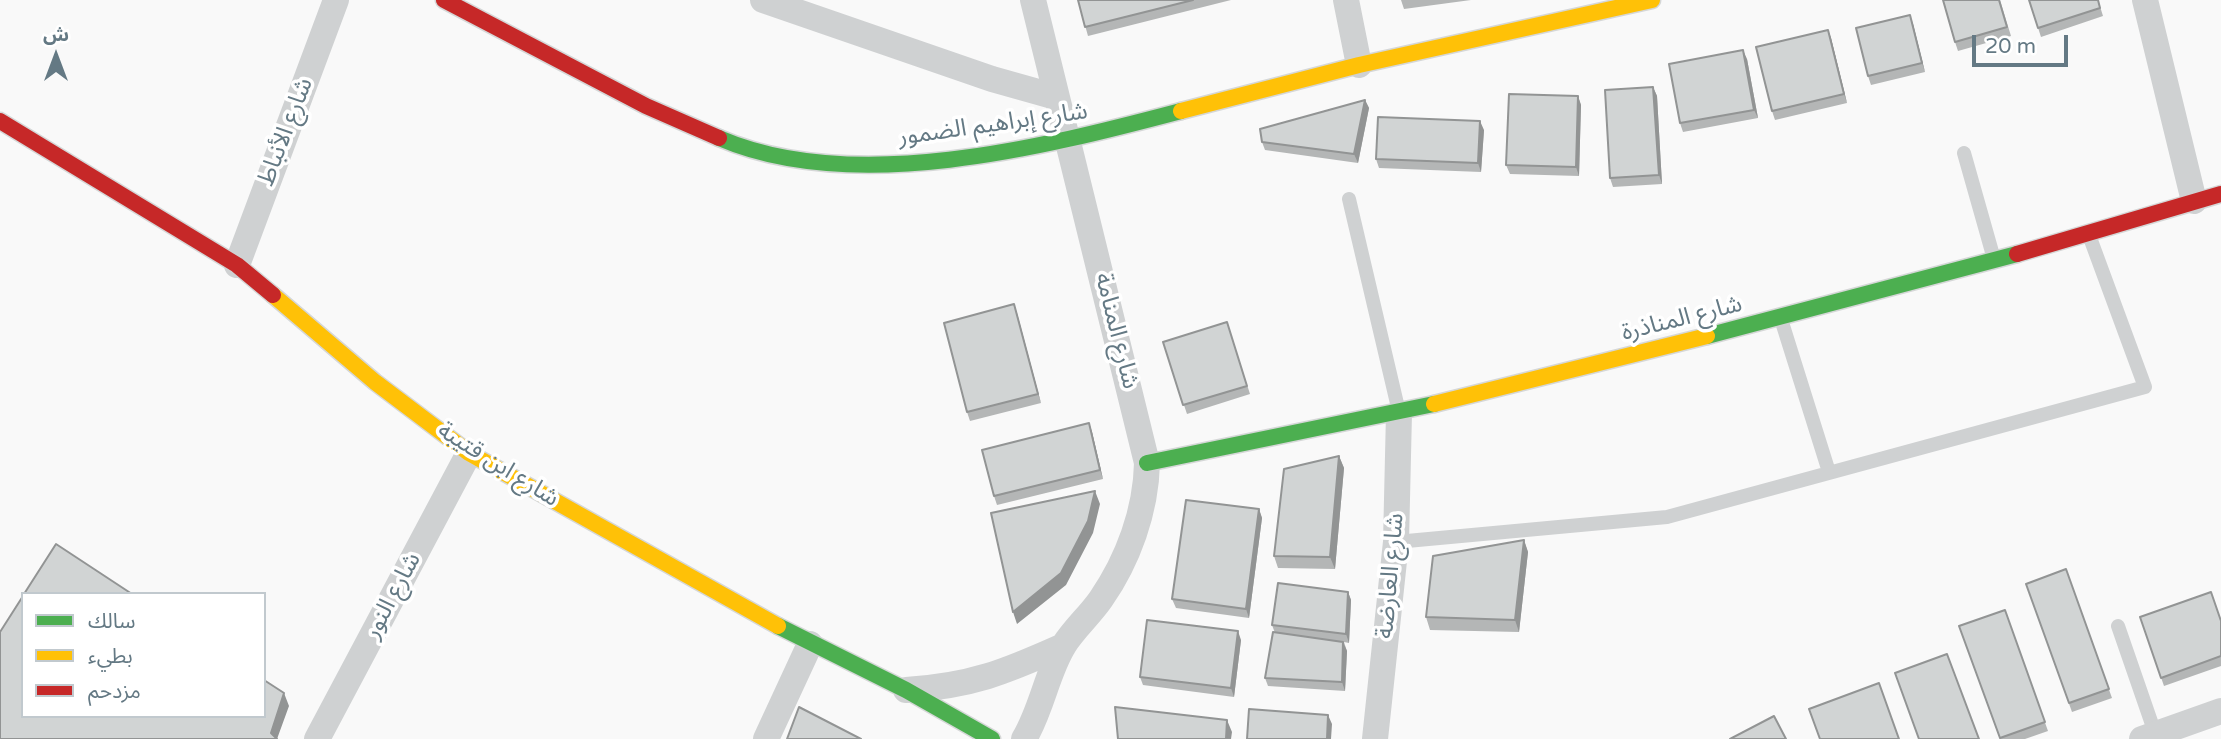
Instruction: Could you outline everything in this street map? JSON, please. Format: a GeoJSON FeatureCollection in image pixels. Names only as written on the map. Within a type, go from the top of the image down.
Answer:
{"type":"FeatureCollection","features":[{"type":"Feature","properties":{"kind":"street","name":"شارع الأنباط"},"geometry":{"type":"LineString","coordinates":[[237,265],[336,0]]}},
{"type":"Feature","properties":{"kind":"street","name":"شارع إبراهيم الضمور"},"geometry":{"type":"LineString","coordinates":[[444,0],[646,106],[743,148],[803,162],[868,164],[959,157],[1068,141],[1359,65],[1652,0]]}},
{"type":"Feature","properties":{"kind":"street"},"geometry":{"type":"LineString","coordinates":[[763,0],[992,79],[1056,97]]}},
{"type":"Feature","properties":{"kind":"street","name":"شارع المنامة"},"geometry":{"type":"LineString","coordinates":[[1024,739],[1037,717],[1063,646],[1102,598],[1127,550],[1143,503],[1147,463],[1033,0]]}},
{"type":"Feature","properties":{"kind":"street"},"geometry":{"type":"LineString","coordinates":[[1346,0],[1359,65]]}},
{"type":"Feature","properties":{"kind":"street"},"geometry":{"type":"LineString","coordinates":[[2145,0],[2194,201]]}},
{"type":"Feature","properties":{"kind":"street","name":"شارع ابن قتيبة"},"geometry":{"type":"LineString","coordinates":[[0,121],[237,265],[375,382],[470,453],[810,644],[906,690],[992,739]]}},
{"type":"Feature","properties":{"kind":"street","name":"شارع المناذرة"},"geometry":{"type":"LineString","coordinates":[[1147,463],[1399,413],[1781,318],[2089,235],[2221,194]]}},
{"type":"Feature","properties":{"kind":"street","name":"شارع العارضة"},"geometry":{"type":"LineString","coordinates":[[1375,739],[1396,542],[1399,413]]}},
{"type":"Feature","properties":{"kind":"street","name":"شارع النور"},"geometry":{"type":"LineString","coordinates":[[317,739],[470,453]]}},
{"type":"Feature","properties":{"kind":"street"},"geometry":{"type":"LineString","coordinates":[[766,739],[810,644]]}},
{"type":"Feature","properties":{"kind":"street","name":"شارع المنامة"},"geometry":{"type":"LineString","coordinates":[[906,690],[953,687],[987,678],[1063,646]]}},
{"type":"Feature","properties":{"kind":"street"},"geometry":{"type":"LineString","coordinates":[[2164,734],[2221,711]]}},
{"type":"Feature","properties":{"kind":"lane"},"geometry":{"type":"LineString","coordinates":[[1964,153],[1994,259]]}},
{"type":"Feature","properties":{"kind":"lane"},"geometry":{"type":"LineString","coordinates":[[1349,198],[1399,413]]}},
{"type":"Feature","properties":{"kind":"lane"},"geometry":{"type":"LineString","coordinates":[[1396,542],[1667,517],[2145,387],[2089,235]]}},
{"type":"Feature","properties":{"kind":"lane"},"geometry":{"type":"LineString","coordinates":[[1781,318],[1829,472]]}},
{"type":"Feature","properties":{"kind":"lane"},"geometry":{"type":"LineString","coordinates":[[2118,626],[2164,734]]}},
{"type":"Feature","properties":{"kind":"building"},"geometry":{"type":"Polygon","coordinates":[[[1078,0],[1193,0],[1085,27],[1078,0]]]}},
{"type":"Feature","properties":{"kind":"building"},"geometry":{"type":"Polygon","coordinates":[[[1943,0],[1999,0],[2007,27],[1955,42],[1943,0]]]}},
{"type":"Feature","properties":{"kind":"building"},"geometry":{"type":"Polygon","coordinates":[[[2029,0],[2098,0],[2100,8],[2038,28],[2029,0]]]}},
{"type":"Feature","properties":{"kind":"building"},"geometry":{"type":"Polygon","coordinates":[[[1910,15],[1922,63],[1868,76],[1856,28],[1910,15]]]}},
{"type":"Feature","properties":{"kind":"building"},"geometry":{"type":"Polygon","coordinates":[[[1828,30],[1844,94],[1772,111],[1756,47],[1828,30]]]}},
{"type":"Feature","properties":{"kind":"building"},"geometry":{"type":"Polygon","coordinates":[[[1743,50],[1754,110],[1680,123],[1669,64],[1743,50]]]}},
{"type":"Feature","properties":{"kind":"building"},"geometry":{"type":"Polygon","coordinates":[[[1653,87],[1659,175],[1610,178],[1605,90],[1653,87]]]}},
{"type":"Feature","properties":{"kind":"building"},"geometry":{"type":"Polygon","coordinates":[[[1509,94],[1578,96],[1576,167],[1506,165],[1509,94]]]}},
{"type":"Feature","properties":{"kind":"building"},"geometry":{"type":"Polygon","coordinates":[[[1365,100],[1354,154],[1262,142],[1260,129],[1365,100]]]}},
{"type":"Feature","properties":{"kind":"building"},"geometry":{"type":"Polygon","coordinates":[[[1378,117],[1480,121],[1478,163],[1376,159],[1378,117]]]}},
{"type":"Feature","properties":{"kind":"building"},"geometry":{"type":"Polygon","coordinates":[[[1014,304],[1038,394],[967,412],[944,323],[1014,304]]]}},
{"type":"Feature","properties":{"kind":"building"},"geometry":{"type":"Polygon","coordinates":[[[1227,322],[1247,386],[1183,405],[1163,342],[1227,322]]]}},
{"type":"Feature","properties":{"kind":"building"},"geometry":{"type":"Polygon","coordinates":[[[1089,423],[1100,470],[994,496],[982,450],[1089,423]]]}},
{"type":"Feature","properties":{"kind":"building"},"geometry":{"type":"Polygon","coordinates":[[[1339,456],[1330,557],[1274,556],[1284,469],[1339,456]]]}},
{"type":"Feature","properties":{"kind":"building"},"geometry":{"type":"Polygon","coordinates":[[[1095,491],[1088,521],[1061,573],[1013,612],[991,513],[1095,491]]]}},
{"type":"Feature","properties":{"kind":"building"},"geometry":{"type":"Polygon","coordinates":[[[1186,500],[1259,509],[1246,609],[1172,599],[1186,500]]]}},
{"type":"Feature","properties":{"kind":"building"},"geometry":{"type":"Polygon","coordinates":[[[1524,540],[1515,620],[1426,617],[1433,556],[1524,540]]]}},
{"type":"Feature","properties":{"kind":"building"},"geometry":{"type":"Polygon","coordinates":[[[56,544],[129,592],[25,592],[56,544]]]}},
{"type":"Feature","properties":{"kind":"building"},"geometry":{"type":"Polygon","coordinates":[[[2066,569],[2109,689],[2069,703],[2026,584],[2066,569]]]}},
{"type":"Feature","properties":{"kind":"building"},"geometry":{"type":"Polygon","coordinates":[[[1278,583],[1348,592],[1346,634],[1272,625],[1278,583]]]}},
{"type":"Feature","properties":{"kind":"building"},"geometry":{"type":"Polygon","coordinates":[[[2211,592],[2221,621],[2221,656],[2161,678],[2140,617],[2211,592]]]}},
{"type":"Feature","properties":{"kind":"building"},"geometry":{"type":"Polygon","coordinates":[[[21,599],[21,718],[266,718],[266,681],[284,693],[271,733],[277,739],[0,739],[0,632],[21,599]]]}},
{"type":"Feature","properties":{"kind":"building"},"geometry":{"type":"Polygon","coordinates":[[[2005,610],[2045,722],[2000,738],[1959,626],[2005,610]]]}},
{"type":"Feature","properties":{"kind":"building"},"geometry":{"type":"Polygon","coordinates":[[[1147,620],[1238,631],[1231,688],[1140,677],[1147,620]]]}},
{"type":"Feature","properties":{"kind":"building"},"geometry":{"type":"Polygon","coordinates":[[[1273,632],[1343,642],[1342,682],[1265,678],[1273,632]]]}},
{"type":"Feature","properties":{"kind":"building"},"geometry":{"type":"Polygon","coordinates":[[[1947,654],[1979,739],[1919,739],[1895,673],[1947,654]]]}},
{"type":"Feature","properties":{"kind":"building"},"geometry":{"type":"Polygon","coordinates":[[[1879,683],[1899,739],[1820,739],[1809,709],[1879,683]]]}},
{"type":"Feature","properties":{"kind":"building"},"geometry":{"type":"Polygon","coordinates":[[[799,707],[861,739],[787,739],[799,707]]]}},
{"type":"Feature","properties":{"kind":"building"},"geometry":{"type":"Polygon","coordinates":[[[1115,707],[1227,720],[1226,739],[1118,739],[1115,707]]]}},
{"type":"Feature","properties":{"kind":"building"},"geometry":{"type":"Polygon","coordinates":[[[1249,709],[1328,715],[1327,739],[1247,739],[1249,709]]]}},
{"type":"Feature","properties":{"kind":"building"},"geometry":{"type":"Polygon","coordinates":[[[1774,716],[1786,739],[1730,739],[1774,716]]]}},
{"type":"Feature","properties":{"kind":"traffic: fast"},"geometry":{"type":"LineString","coordinates":[[719,138],[772,155],[829,163],[888,164],[949,160],[1010,151],[1181,111]]}},
{"type":"Feature","properties":{"kind":"traffic: fast"},"geometry":{"type":"LineString","coordinates":[[1707,336],[2017,254]]}},
{"type":"Feature","properties":{"kind":"traffic: fast"},"geometry":{"type":"LineString","coordinates":[[1147,463],[1434,404]]}},
{"type":"Feature","properties":{"kind":"traffic: fast"},"geometry":{"type":"LineString","coordinates":[[778,626],[906,690],[992,739]]}},
{"type":"Feature","properties":{"kind":"traffic: slow"},"geometry":{"type":"LineString","coordinates":[[1181,111],[1359,65],[1652,0]]}},
{"type":"Feature","properties":{"kind":"traffic: slow"},"geometry":{"type":"LineString","coordinates":[[273,295],[375,382],[469,453],[778,626]]}},
{"type":"Feature","properties":{"kind":"traffic: slow"},"geometry":{"type":"LineString","coordinates":[[1434,404],[1707,336]]}},
{"type":"Feature","properties":{"kind":"traffic: jam"},"geometry":{"type":"LineString","coordinates":[[444,0],[646,106],[719,138]]}},
{"type":"Feature","properties":{"kind":"traffic: jam"},"geometry":{"type":"LineString","coordinates":[[0,121],[237,265],[273,295]]}},
{"type":"Feature","properties":{"kind":"traffic: jam"},"geometry":{"type":"LineString","coordinates":[[2017,254],[2221,194]]}}]}
